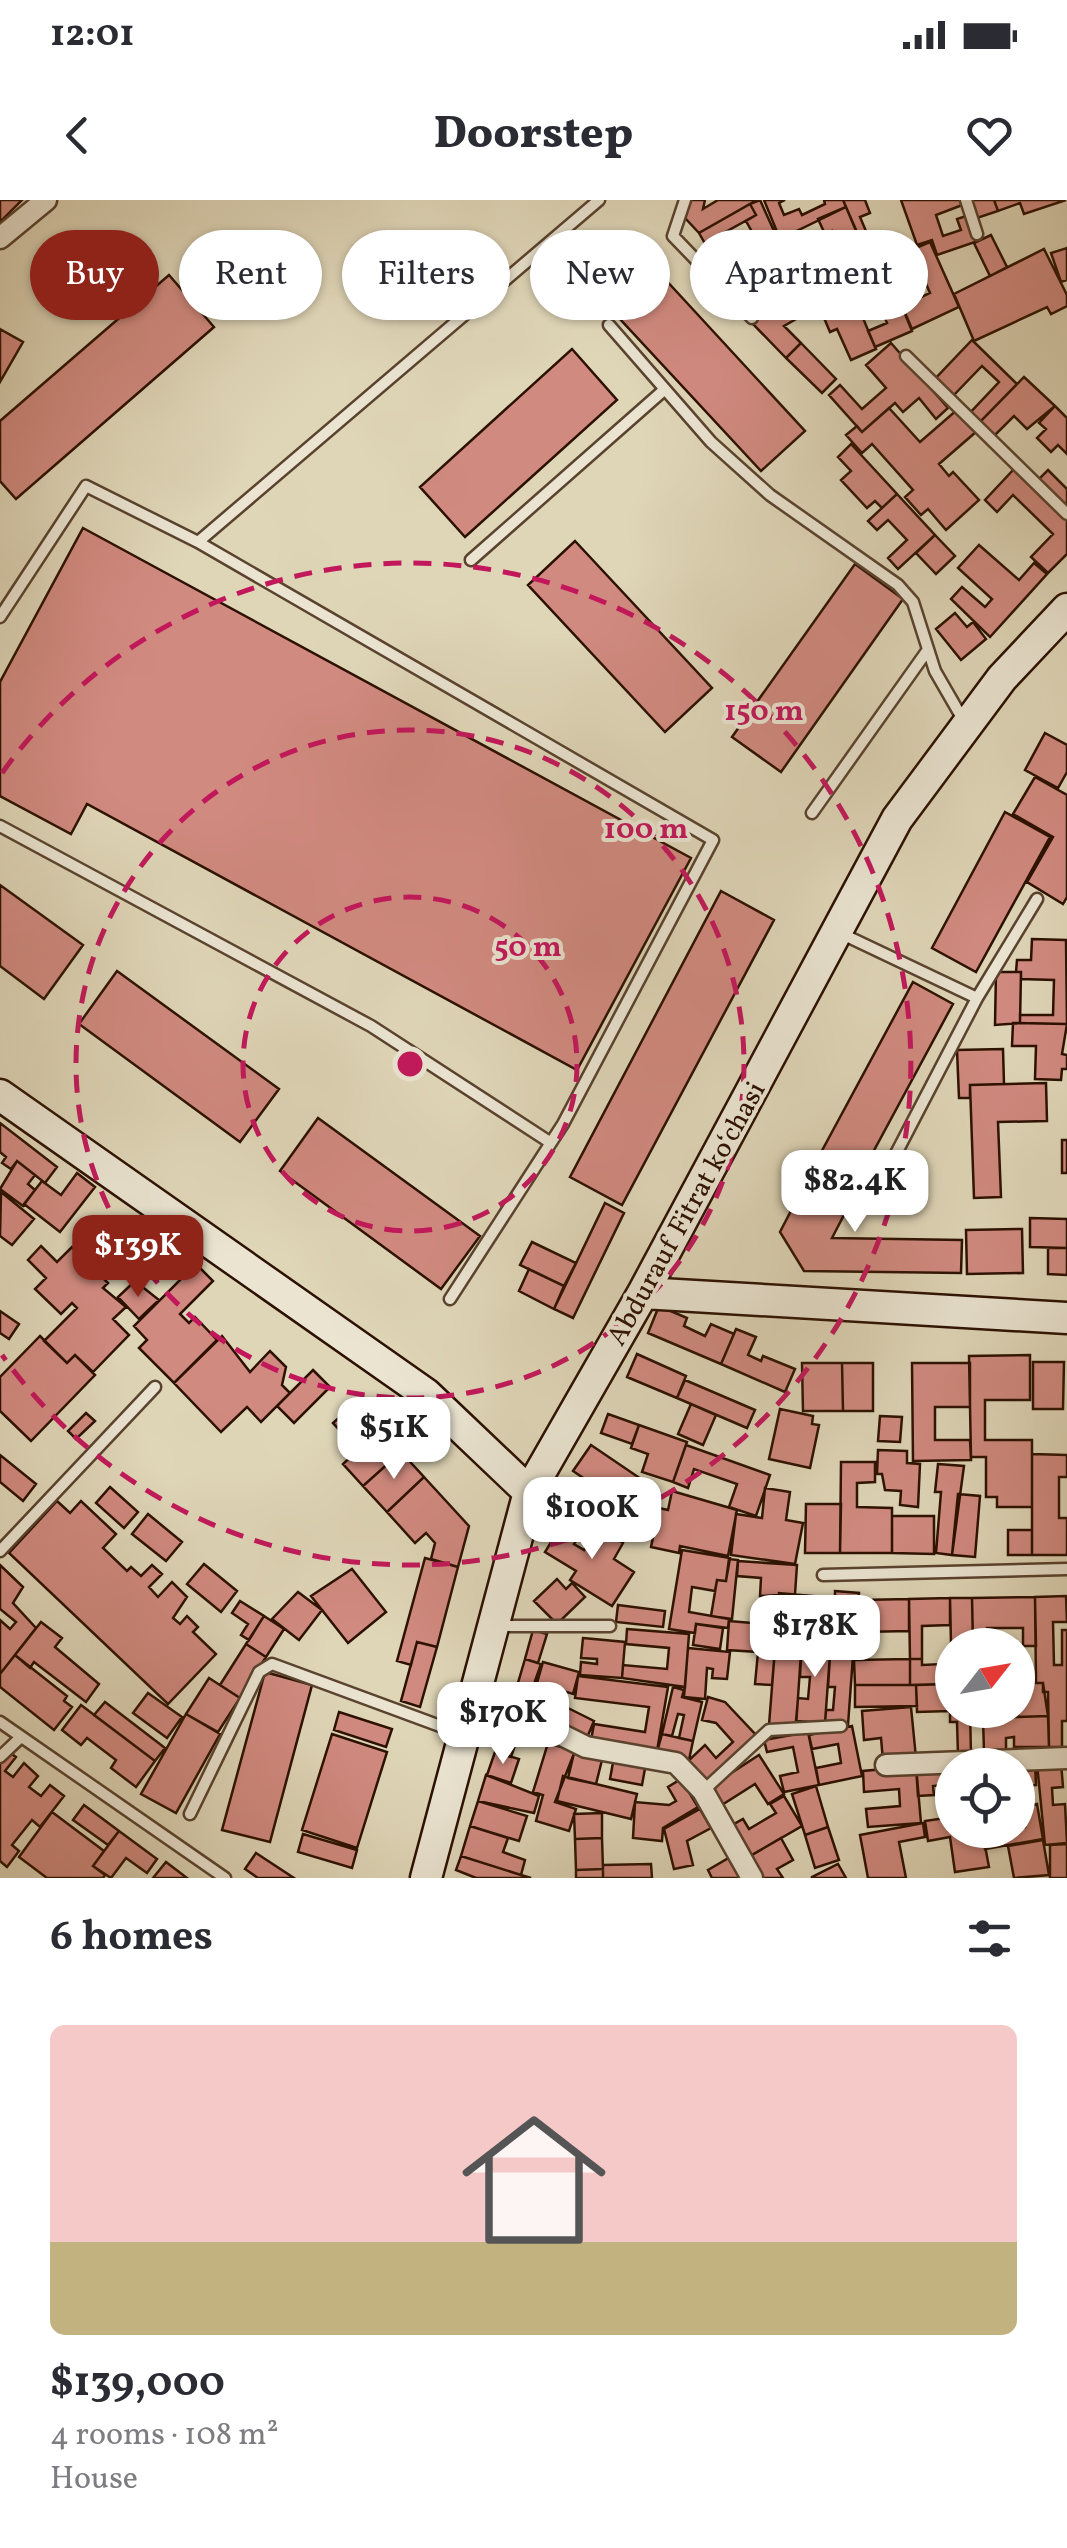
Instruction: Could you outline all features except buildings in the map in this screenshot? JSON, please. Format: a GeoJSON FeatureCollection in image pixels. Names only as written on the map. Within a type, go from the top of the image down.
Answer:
{"type":"FeatureCollection","features":[{"type":"Feature","properties":{"kind":"main road","name":"Abdurauf Fitrat koʻchasi"},"geometry":{"type":"LineString","coordinates":[[426,1878],[530,1492],[643,1294],[897,819],[966,724],[1067,609]]}},
{"type":"Feature","properties":{"kind":"main road"},"geometry":{"type":"LineString","coordinates":[[0,1096],[426,1394],[530,1492]]}},
{"type":"Feature","properties":{"kind":"main road"},"geometry":{"type":"LineString","coordinates":[[643,1294],[1067,1318]]}},
{"type":"Feature","properties":{"kind":"street"},"geometry":{"type":"LineString","coordinates":[[0,238],[46,200]]}},
{"type":"Feature","properties":{"kind":"street"},"geometry":{"type":"LineString","coordinates":[[474,1700],[530,1719],[586,1747],[676,1763],[703,1791],[752,1878]]}},
{"type":"Feature","properties":{"kind":"street"},"geometry":{"type":"LineString","coordinates":[[886,1765],[1067,1758]]}},
{"type":"Feature","properties":{"kind":"lane"},"geometry":{"type":"LineString","coordinates":[[198,542],[599,200]]}},
{"type":"Feature","properties":{"kind":"lane"},"geometry":{"type":"LineString","coordinates":[[685,200],[673,236],[690,254]]}},
{"type":"Feature","properties":{"kind":"lane"},"geometry":{"type":"LineString","coordinates":[[966,200],[977,234]]}},
{"type":"Feature","properties":{"kind":"lane"},"geometry":{"type":"LineString","coordinates":[[608,325],[711,442],[770,495],[898,585],[913,602],[928,651],[966,724]]}},
{"type":"Feature","properties":{"kind":"lane"},"geometry":{"type":"LineString","coordinates":[[906,356],[1067,514]]}},
{"type":"Feature","properties":{"kind":"lane"},"geometry":{"type":"LineString","coordinates":[[471,560],[664,390]]}},
{"type":"Feature","properties":{"kind":"lane"},"geometry":{"type":"LineString","coordinates":[[0,617],[86,486],[198,542],[713,840],[562,1124],[450,1299]]}},
{"type":"Feature","properties":{"kind":"lane"},"geometry":{"type":"LineString","coordinates":[[812,813],[928,651]]}},
{"type":"Feature","properties":{"kind":"lane"},"geometry":{"type":"LineString","coordinates":[[0,826],[370,1026],[548,1141]]}},
{"type":"Feature","properties":{"kind":"lane"},"geometry":{"type":"LineString","coordinates":[[875,1194],[978,998],[1036,899]]}},
{"type":"Feature","properties":{"kind":"lane"},"geometry":{"type":"LineString","coordinates":[[837,932],[978,998]]}},
{"type":"Feature","properties":{"kind":"lane"},"geometry":{"type":"LineString","coordinates":[[0,1551],[154,1387]]}},
{"type":"Feature","properties":{"kind":"lane"},"geometry":{"type":"LineString","coordinates":[[823,1575],[1067,1569]]}},
{"type":"Feature","properties":{"kind":"lane"},"geometry":{"type":"LineString","coordinates":[[496,1626],[610,1626]]}},
{"type":"Feature","properties":{"kind":"lane"},"geometry":{"type":"LineString","coordinates":[[190,1814],[258,1672],[272,1664],[464,1735]]}},
{"type":"Feature","properties":{"kind":"lane"},"geometry":{"type":"LineString","coordinates":[[0,1722],[224,1878]]}},
{"type":"Feature","properties":{"kind":"lane"},"geometry":{"type":"LineString","coordinates":[[703,1791],[768,1730],[841,1726]]}},
{"type":"Feature","properties":{"kind":"lane"},"geometry":{"type":"LineString","coordinates":[[0,1757],[22,1737]]}}]}
